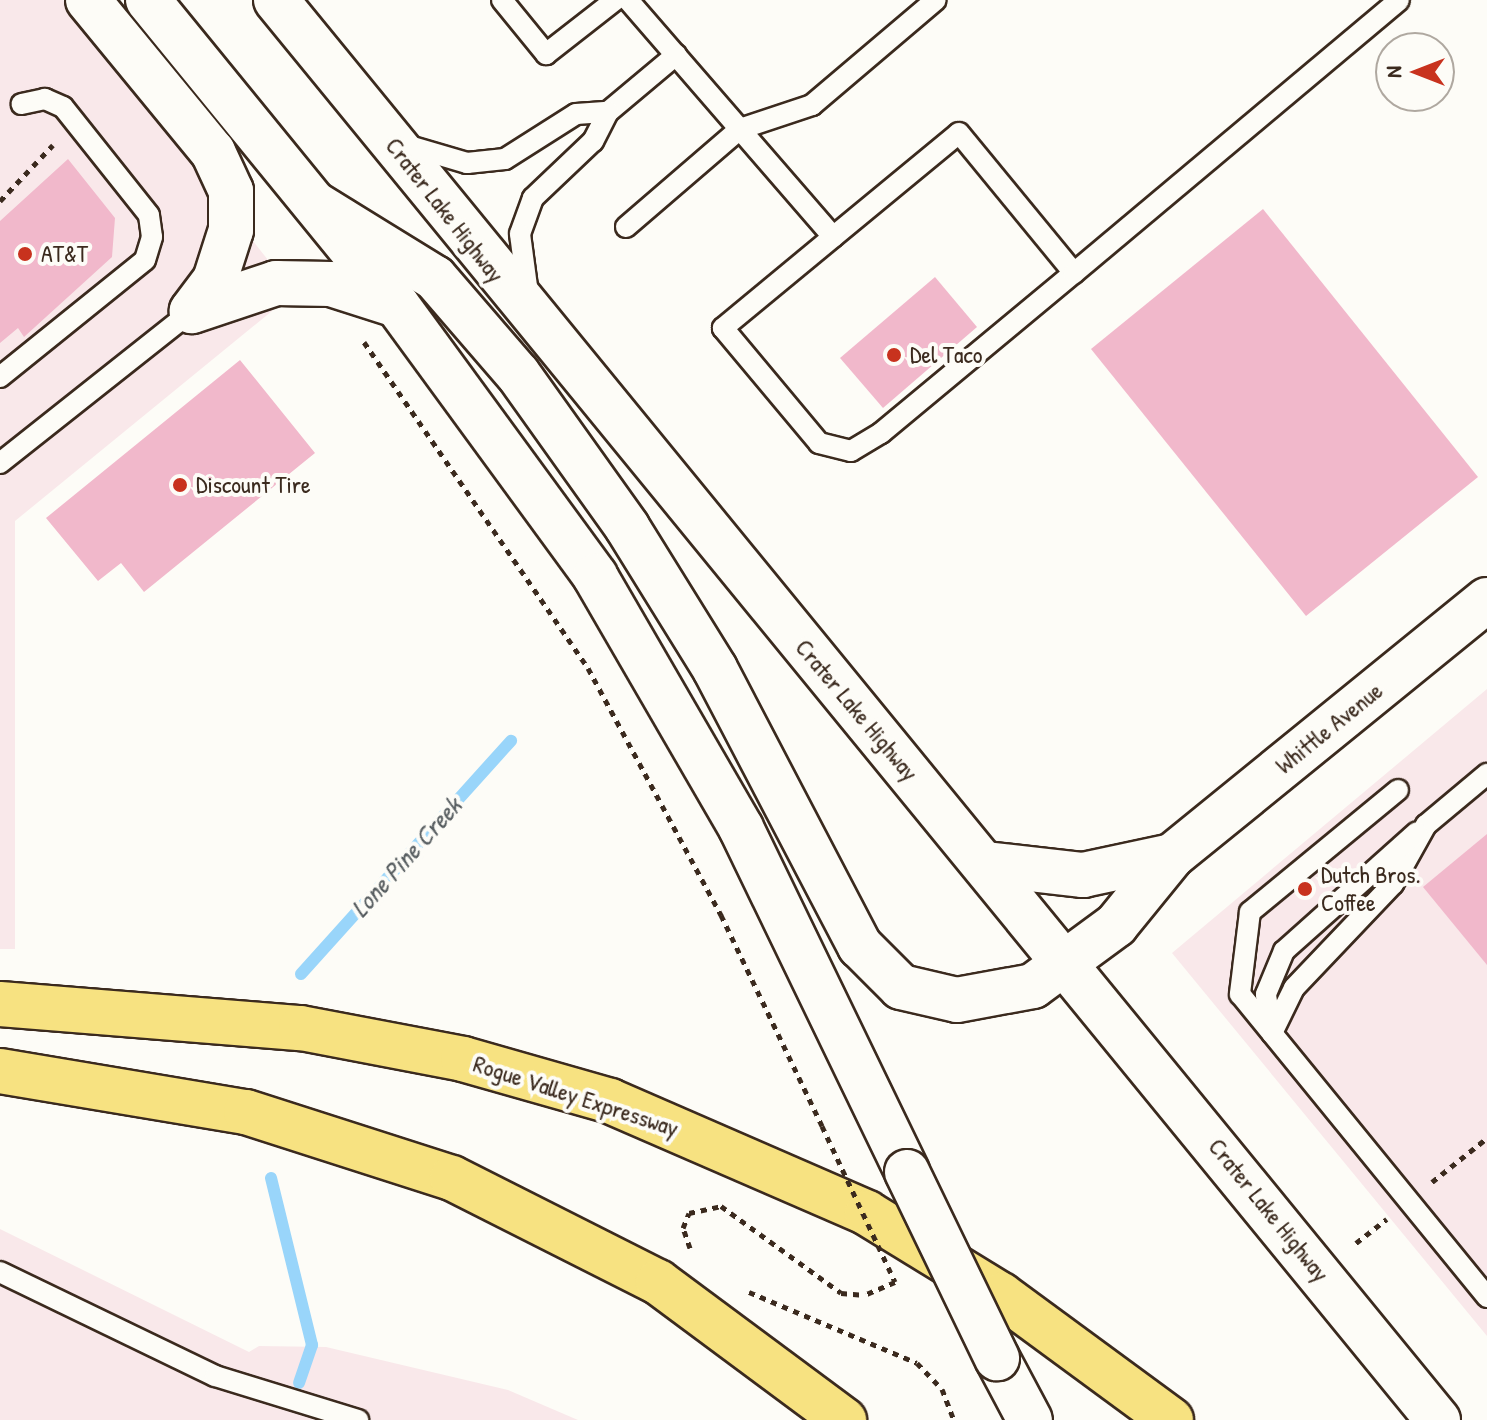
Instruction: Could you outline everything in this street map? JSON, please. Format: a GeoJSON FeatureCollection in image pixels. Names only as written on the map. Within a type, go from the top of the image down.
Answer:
{"type":"FeatureCollection","features":[{"type":"Feature","properties":{"kind":"highway","name":"Rogue Valley Expressway"},"geometry":{"type":"LineString","coordinates":[[0,1004],[301,1028],[463,1059],[610,1101],[867,1213],[1012,1302],[1171,1420]]}},
{"type":"Feature","properties":{"kind":"highway"},"geometry":{"type":"LineString","coordinates":[[0,1071],[246,1112],[452,1178],[658,1282],[844,1420]]}},
{"type":"Feature","properties":{"kind":"main road"},"geometry":{"type":"LineString","coordinates":[[88,0],[213,152],[231,191],[231,230],[215,280],[192,311]]}},
{"type":"Feature","properties":{"kind":"main road"},"geometry":{"type":"LineString","coordinates":[[148,0],[397,305],[595,576],[652,669],[741,828],[997,1358],[1030,1420]]}},
{"type":"Feature","properties":{"kind":"main road","name":"Crater Lake Highway"},"geometry":{"type":"LineString","coordinates":[[276,0],[531,317],[1067,961],[1438,1420]]}},
{"type":"Feature","properties":{"kind":"main road","name":"Whittle Avenue"},"geometry":{"type":"LineString","coordinates":[[315,204],[435,278],[518,374],[627,527],[715,669],[870,956],[901,987],[957,1000],[1033,986],[1116,925],[1172,856],[1487,600]]}},
{"type":"Feature","properties":{"kind":"main road"},"geometry":{"type":"LineString","coordinates":[[192,311],[276,283],[331,284],[397,305]]}},
{"type":"Feature","properties":{"kind":"main road"},"geometry":{"type":"LineString","coordinates":[[986,864],[1083,875],[1172,856]]}},
{"type":"Feature","properties":{"kind":"lane"},"geometry":{"type":"LineString","coordinates":[[502,0],[546,54],[615,0]]}},
{"type":"Feature","properties":{"kind":"lane"},"geometry":{"type":"LineString","coordinates":[[628,0],[833,237]]}},
{"type":"Feature","properties":{"kind":"lane"},"geometry":{"type":"LineString","coordinates":[[626,227],[740,129],[812,105],[936,0]]}},
{"type":"Feature","properties":{"kind":"lane"},"geometry":{"type":"LineString","coordinates":[[1074,273],[959,133],[723,328],[819,443],[851,451],[1074,273],[1399,0]]}},
{"type":"Feature","properties":{"kind":"lane"},"geometry":{"type":"LineString","coordinates":[[531,317],[520,234],[533,198],[593,141],[608,112],[676,55]]}},
{"type":"Feature","properties":{"kind":"lane"},"geometry":{"type":"LineString","coordinates":[[0,377],[145,260],[152,237],[149,215],[63,107],[45,99],[22,104]]}},
{"type":"Feature","properties":{"kind":"lane"},"geometry":{"type":"LineString","coordinates":[[386,135],[422,153],[479,162],[505,159],[576,114],[608,112]]}},
{"type":"Feature","properties":{"kind":"lane"},"geometry":{"type":"LineString","coordinates":[[0,463],[192,311]]}},
{"type":"Feature","properties":{"kind":"lane"},"geometry":{"type":"LineString","coordinates":[[1272,1033],[1266,994],[1284,951],[1487,774]]}},
{"type":"Feature","properties":{"kind":"lane"},"geometry":{"type":"LineString","coordinates":[[1398,790],[1250,912],[1240,994],[1487,1297]]}},
{"type":"Feature","properties":{"kind":"lane"},"geometry":{"type":"LineString","coordinates":[[1272,1033],[1294,988],[1393,884],[1426,825]]}},
{"type":"Feature","properties":{"kind":"lane"},"geometry":{"type":"LineString","coordinates":[[0,1272],[215,1376],[358,1420]]}},
{"type":"Feature","properties":{"kind":"path"},"geometry":{"type":"LineString","coordinates":[[362,338],[588,668],[721,915],[895,1282],[865,1295],[841,1293],[721,1206],[689,1213],[683,1239],[695,1254]]}},
{"type":"Feature","properties":{"kind":"path"},"geometry":{"type":"LineString","coordinates":[[1356,1243],[1487,1138]]}},
{"type":"Feature","properties":{"kind":"path"},"geometry":{"type":"LineString","coordinates":[[737,1284],[917,1363],[942,1389],[954,1420]]}},
{"type":"Feature","properties":{"kind":"shaded area"},"geometry":{"type":"Polygon","coordinates":[[[0,0],[63,0],[294,293],[15,521],[15,949],[0,949],[0,0]]]}},
{"type":"Feature","properties":{"kind":"shaded area"},"geometry":{"type":"Polygon","coordinates":[[[1487,689],[1487,1336],[1172,953],[1487,689]]]}},
{"type":"Feature","properties":{"kind":"shaded area"},"geometry":{"type":"Polygon","coordinates":[[[0,1229],[249,1352],[259,1346],[326,1347],[508,1390],[578,1420],[0,1420],[0,1229]]]}},
{"type":"Feature","properties":{"kind":"building"},"geometry":{"type":"Polygon","coordinates":[[[68,159],[115,218],[112,257],[24,337],[18,328],[0,343],[0,221],[68,159]]]}},
{"type":"Feature","properties":{"kind":"building"},"geometry":{"type":"Polygon","coordinates":[[[1263,209],[1478,477],[1306,616],[1091,349],[1263,209]]]}},
{"type":"Feature","properties":{"kind":"building"},"geometry":{"type":"Polygon","coordinates":[[[935,277],[977,327],[883,408],[840,358],[935,277]]]}},
{"type":"Feature","properties":{"kind":"building","name":"Discount Tire"},"geometry":{"type":"Polygon","coordinates":[[[240,360],[315,453],[144,592],[121,563],[98,581],[46,518],[240,360]]]}},
{"type":"Feature","properties":{"kind":"building"},"geometry":{"type":"Polygon","coordinates":[[[1487,834],[1487,965],[1423,887],[1487,834]]]}},
{"type":"Feature","properties":{"kind":"waterway","name":"Lone Pine Creek"},"geometry":{"type":"LineString","coordinates":[[301,974],[511,741]]}},
{"type":"Feature","properties":{"kind":"waterway","name":"Lone Pine Creek"},"geometry":{"type":"LineString","coordinates":[[271,1178],[312,1345],[299,1383]]}},
{"type":"Feature","properties":{"kind":"place","name":"AT&T"},"geometry":{"type":"Point","coordinates":[25,254]}},
{"type":"Feature","properties":{"kind":"place","name":"Del Taco"},"geometry":{"type":"Point","coordinates":[894,355]}},
{"type":"Feature","properties":{"kind":"place","name":"Discount Tire"},"geometry":{"type":"Point","coordinates":[180,485]}},
{"type":"Feature","properties":{"kind":"place","name":"Dutch Bros. Coffee"},"geometry":{"type":"Point","coordinates":[1305,889]}}]}
